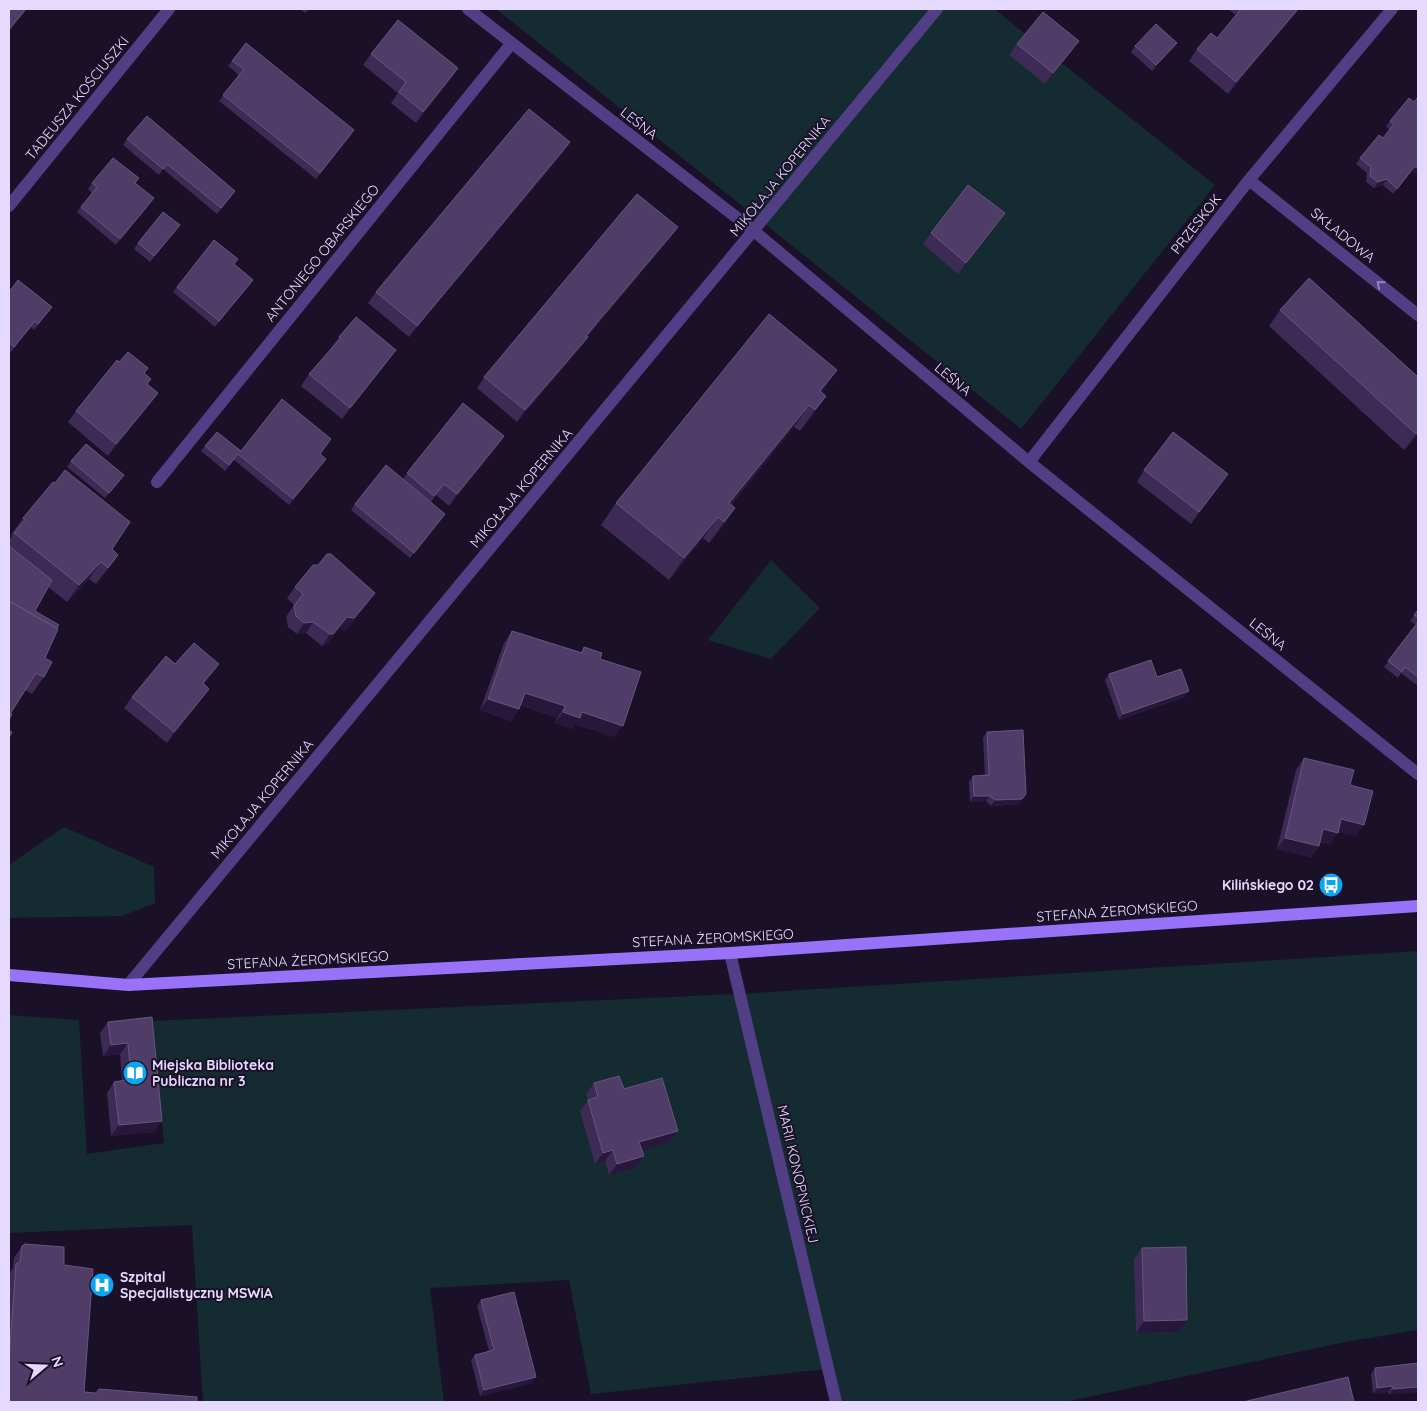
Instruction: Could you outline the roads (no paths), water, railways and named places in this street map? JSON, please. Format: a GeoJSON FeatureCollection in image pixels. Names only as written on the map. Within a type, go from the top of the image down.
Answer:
{"type":"FeatureCollection","features":[{"type":"Feature","properties":{"kind":"main road","name":"STEFANA ŻEROMSKIEGO"},"geometry":{"type":"LineString","coordinates":[[9,975],[128,985],[730,953],[1418,906]]}},
{"type":"Feature","properties":{"kind":"street","name":"TADEUSZA KOŚCIUSZKI"},"geometry":{"type":"LineString","coordinates":[[9,206],[168,9]]}},
{"type":"Feature","properties":{"kind":"street","name":"LEŚNA"},"geometry":{"type":"LineString","coordinates":[[468,9],[754,231],[1029,462],[1418,774]]}},
{"type":"Feature","properties":{"kind":"street","name":"MIKOŁAJA KOPERNIKA"},"geometry":{"type":"LineString","coordinates":[[128,985],[937,9]]}},
{"type":"Feature","properties":{"kind":"street","name":"PRZESKOK"},"geometry":{"type":"LineString","coordinates":[[1029,462],[1249,180],[1392,9]]}},
{"type":"Feature","properties":{"kind":"street","name":"ANTONIEGO OBARSKIEGO"},"geometry":{"type":"LineString","coordinates":[[157,482],[511,44]]}},
{"type":"Feature","properties":{"kind":"street","name":"SKŁADOWA"},"geometry":{"type":"LineString","coordinates":[[1249,180],[1418,315]]}},
{"type":"Feature","properties":{"kind":"street","name":"MARII KONOPNICKIEJ"},"geometry":{"type":"LineString","coordinates":[[730,953],[836,1402]]}},
{"type":"Feature","properties":{"kind":"place","name":"Kilińskiego 02"},"geometry":{"type":"Point","coordinates":[1331,885]}},
{"type":"Feature","properties":{"kind":"place","name":"Miejska Biblioteka Publiczna nr 3"},"geometry":{"type":"Point","coordinates":[135,1073]}},
{"type":"Feature","properties":{"kind":"place","name":"Szpital Specjalistyczny MSWiA"},"geometry":{"type":"Point","coordinates":[102,1285]}}]}
